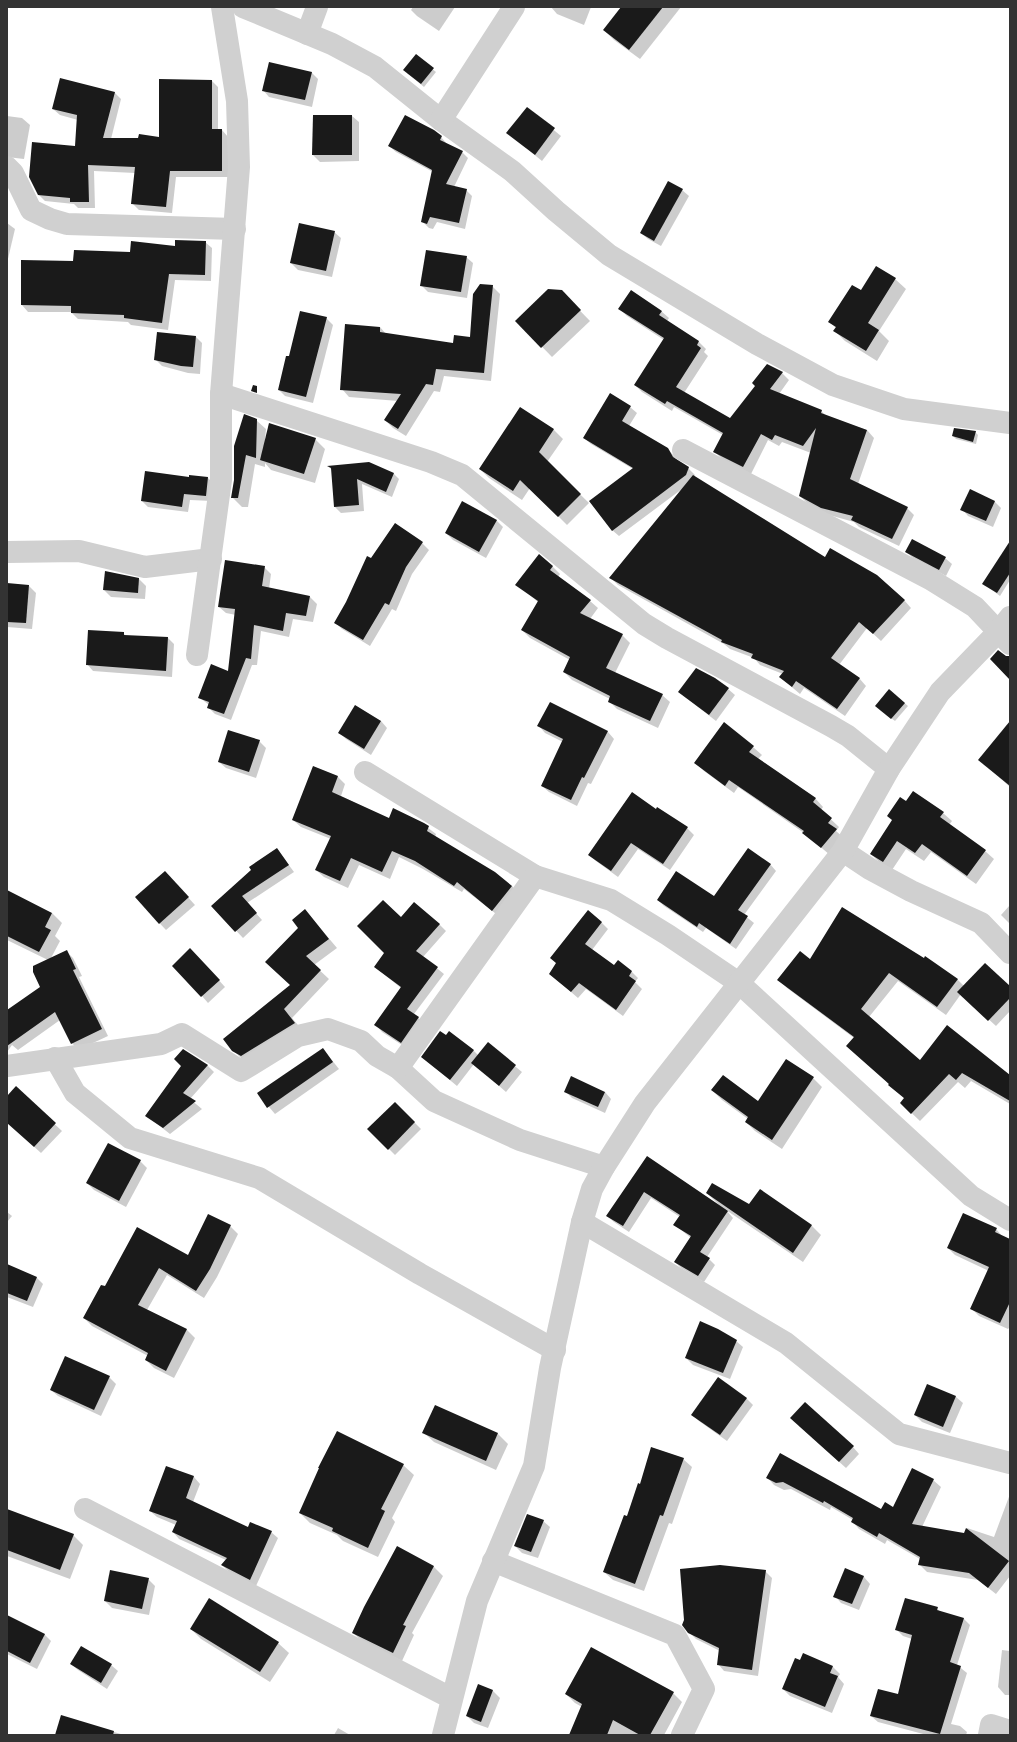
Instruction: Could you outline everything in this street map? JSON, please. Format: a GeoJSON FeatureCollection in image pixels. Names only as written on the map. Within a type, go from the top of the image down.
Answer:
{"type":"FeatureCollection","features":[{"type":"Feature","properties":{"kind":"street"},"geometry":{"type":"LineString","coordinates":[[196,655],[211,559],[221,480],[221,394],[239,167],[237,101],[222,7]]}},
{"type":"Feature","properties":{"kind":"street"},"geometry":{"type":"LineString","coordinates":[[243,7],[332,44],[374,67],[441,120],[512,171],[556,211],[609,255],[757,344],[833,384],[904,409],[1010,423]]}},
{"type":"Feature","properties":{"kind":"street"},"geometry":{"type":"LineString","coordinates":[[307,34],[317,7]]}},
{"type":"Feature","properties":{"kind":"street"},"geometry":{"type":"LineString","coordinates":[[441,120],[514,7]]}},
{"type":"Feature","properties":{"kind":"street"},"geometry":{"type":"LineString","coordinates":[[7,167],[13,172],[31,210],[50,219],[67,224],[235,229]]}},
{"type":"Feature","properties":{"kind":"street"},"geometry":{"type":"LineString","coordinates":[[221,394],[431,462],[462,475],[644,624],[667,638],[848,736],[889,769]]}},
{"type":"Feature","properties":{"kind":"street"},"geometry":{"type":"LineString","coordinates":[[442,1735],[477,1601],[534,1466],[554,1350],[582,1222],[592,1190],[604,1167],[645,1104],[843,851],[889,769],[940,692],[1006,631],[975,607],[930,579],[683,450]]}},
{"type":"Feature","properties":{"kind":"street"},"geometry":{"type":"LineString","coordinates":[[7,552],[79,551],[145,567],[211,559]]}},
{"type":"Feature","properties":{"kind":"street"},"geometry":{"type":"LineString","coordinates":[[365,772],[535,876],[610,900],[668,935],[739,983],[971,1196],[1010,1220]]}},
{"type":"Feature","properties":{"kind":"street"},"geometry":{"type":"LineString","coordinates":[[843,851],[870,870],[911,891],[981,923],[1010,953]]}},
{"type":"Feature","properties":{"kind":"street"},"geometry":{"type":"LineString","coordinates":[[398,1068],[535,876]]}},
{"type":"Feature","properties":{"kind":"street"},"geometry":{"type":"LineString","coordinates":[[7,1066],[161,1044],[182,1034],[241,1071],[298,1036],[328,1029],[362,1041],[377,1056],[398,1068],[434,1101],[520,1140],[604,1167]]}},
{"type":"Feature","properties":{"kind":"street"},"geometry":{"type":"LineString","coordinates":[[55,1058],[75,1093],[130,1138],[259,1178],[420,1274],[554,1350]]}},
{"type":"Feature","properties":{"kind":"street"},"geometry":{"type":"LineString","coordinates":[[582,1222],[786,1343],[899,1434],[1010,1463]]}},
{"type":"Feature","properties":{"kind":"street"},"geometry":{"type":"LineString","coordinates":[[85,1510],[451,1698]]}},
{"type":"Feature","properties":{"kind":"street"},"geometry":{"type":"LineString","coordinates":[[494,1561],[675,1635],[704,1690],[682,1735]]}},
{"type":"Feature","properties":{"kind":"street"},"geometry":{"type":"LineString","coordinates":[[989,1735],[991,1725],[1010,1730]]}},
{"type":"Feature","properties":{"kind":"building"},"geometry":{"type":"Polygon","coordinates":[[[621,7],[663,7],[629,50],[603,30],[621,7]]]}},
{"type":"Feature","properties":{"kind":"building"},"geometry":{"type":"Polygon","coordinates":[[[416,54],[434,68],[421,84],[403,70],[416,54]]]}},
{"type":"Feature","properties":{"kind":"building"},"geometry":{"type":"Polygon","coordinates":[[[269,62],[312,72],[305,100],[262,91],[269,62]]]}},
{"type":"Feature","properties":{"kind":"building"},"geometry":{"type":"Polygon","coordinates":[[[60,78],[115,92],[103,138],[138,138],[139,134],[159,137],[159,79],[212,80],[212,129],[222,129],[222,171],[170,171],[166,207],[131,204],[135,167],[88,165],[89,202],[70,202],[70,198],[38,195],[29,177],[32,142],[75,146],[77,115],[52,109],[60,78]]]}},
{"type":"Feature","properties":{"kind":"building"},"geometry":{"type":"Polygon","coordinates":[[[527,107],[555,128],[535,155],[506,133],[527,107]]]}},
{"type":"Feature","properties":{"kind":"building"},"geometry":{"type":"Polygon","coordinates":[[[313,115],[352,115],[352,155],[312,155],[313,115]]]}},
{"type":"Feature","properties":{"kind":"building"},"geometry":{"type":"Polygon","coordinates":[[[405,115],[434,130],[442,136],[440,140],[463,151],[446,184],[467,189],[459,223],[430,217],[427,224],[421,222],[432,170],[388,146],[405,115]]]}},
{"type":"Feature","properties":{"kind":"building"},"geometry":{"type":"Polygon","coordinates":[[[668,181],[683,189],[654,241],[640,233],[668,181]]]}},
{"type":"Feature","properties":{"kind":"building"},"geometry":{"type":"Polygon","coordinates":[[[299,223],[335,231],[326,271],[290,263],[299,223]]]}},
{"type":"Feature","properties":{"kind":"building"},"geometry":{"type":"Polygon","coordinates":[[[175,240],[206,241],[205,275],[169,274],[162,323],[124,318],[124,315],[71,313],[71,306],[21,305],[21,260],[73,261],[74,250],[130,252],[131,241],[175,246],[175,240]]]}},
{"type":"Feature","properties":{"kind":"building"},"geometry":{"type":"Polygon","coordinates":[[[426,250],[467,256],[461,292],[420,286],[426,250]]]}},
{"type":"Feature","properties":{"kind":"building"},"geometry":{"type":"Polygon","coordinates":[[[876,266],[896,278],[868,323],[879,330],[866,351],[833,331],[836,327],[828,322],[852,285],[861,290],[876,266]]]}},
{"type":"Feature","properties":{"kind":"building"},"geometry":{"type":"Polygon","coordinates":[[[480,284],[493,285],[484,373],[436,369],[433,385],[426,384],[398,429],[384,420],[401,394],[340,390],[345,324],[380,327],[380,332],[453,343],[454,335],[470,337],[473,294],[480,284]]]}},
{"type":"Feature","properties":{"kind":"building"},"geometry":{"type":"Polygon","coordinates":[[[548,289],[562,290],[581,310],[541,348],[515,321],[548,289]]]}},
{"type":"Feature","properties":{"kind":"building"},"geometry":{"type":"Polygon","coordinates":[[[631,290],[662,311],[659,315],[699,341],[697,345],[701,348],[676,387],[730,418],[755,386],[752,383],[767,364],[783,372],[770,389],[822,410],[821,413],[867,430],[850,479],[908,507],[892,539],[851,520],[853,516],[821,508],[799,496],[816,428],[803,446],[775,435],[772,440],[761,434],[743,467],[713,452],[723,433],[667,401],[665,404],[634,385],[664,338],[618,309],[631,290]]]}},
{"type":"Feature","properties":{"kind":"building"},"geometry":{"type":"Polygon","coordinates":[[[300,311],[327,317],[306,397],[278,390],[286,356],[289,356],[300,311]]]}},
{"type":"Feature","properties":{"kind":"building"},"geometry":{"type":"Polygon","coordinates":[[[157,332],[196,336],[193,367],[154,360],[157,332]]]}},
{"type":"Feature","properties":{"kind":"building"},"geometry":{"type":"Polygon","coordinates":[[[253,385],[257,386],[257,393],[251,391],[253,385]]]}},
{"type":"Feature","properties":{"kind":"building"},"geometry":{"type":"Polygon","coordinates":[[[610,393],[631,406],[622,421],[668,448],[673,457],[689,467],[686,475],[612,531],[589,501],[633,468],[583,438],[610,393]]]}},
{"type":"Feature","properties":{"kind":"building"},"geometry":{"type":"Polygon","coordinates":[[[520,407],[554,429],[539,452],[581,494],[558,517],[520,480],[513,491],[479,469],[520,407]]]}},
{"type":"Feature","properties":{"kind":"building"},"geometry":{"type":"Polygon","coordinates":[[[244,414],[257,419],[256,458],[246,455],[238,498],[231,498],[234,480],[234,446],[244,414]]]}},
{"type":"Feature","properties":{"kind":"building"},"geometry":{"type":"Polygon","coordinates":[[[269,423],[316,438],[304,474],[260,460],[269,423]]]}},
{"type":"Feature","properties":{"kind":"building"},"geometry":{"type":"Polygon","coordinates":[[[954,428],[976,431],[973,442],[952,436],[954,428]]]}},
{"type":"Feature","properties":{"kind":"building"},"geometry":{"type":"Polygon","coordinates":[[[369,462],[394,473],[386,492],[357,479],[359,505],[334,507],[331,468],[327,466],[369,462]]]}},
{"type":"Feature","properties":{"kind":"building"},"geometry":{"type":"Polygon","coordinates":[[[145,471],[189,477],[189,475],[208,477],[206,496],[184,494],[182,507],[141,501],[145,471]]]}},
{"type":"Feature","properties":{"kind":"building"},"geometry":{"type":"Polygon","coordinates":[[[693,475],[825,557],[830,548],[877,575],[905,600],[873,634],[859,622],[831,658],[860,678],[837,709],[796,681],[792,687],[779,677],[784,671],[751,658],[753,654],[721,642],[722,640],[609,578],[693,475]]]}},
{"type":"Feature","properties":{"kind":"building"},"geometry":{"type":"Polygon","coordinates":[[[970,489],[995,501],[986,521],[960,510],[970,489]]]}},
{"type":"Feature","properties":{"kind":"building"},"geometry":{"type":"Polygon","coordinates":[[[462,501],[497,520],[479,552],[445,533],[462,501]]]}},
{"type":"Feature","properties":{"kind":"building"},"geometry":{"type":"Polygon","coordinates":[[[395,523],[423,542],[406,567],[389,605],[385,603],[363,640],[334,623],[346,602],[367,556],[371,558],[395,523]]]}},
{"type":"Feature","properties":{"kind":"building"},"geometry":{"type":"Polygon","coordinates":[[[912,539],[946,557],[939,570],[905,552],[912,539]]]}},
{"type":"Feature","properties":{"kind":"building"},"geometry":{"type":"Polygon","coordinates":[[[1010,541],[1010,573],[997,593],[982,584],[1010,541]]]}},
{"type":"Feature","properties":{"kind":"building"},"geometry":{"type":"Polygon","coordinates":[[[539,554],[553,566],[550,570],[591,600],[580,613],[623,634],[606,668],[663,694],[650,721],[608,702],[610,696],[563,672],[570,657],[521,630],[538,601],[515,585],[539,554]]]}},
{"type":"Feature","properties":{"kind":"building"},"geometry":{"type":"Polygon","coordinates":[[[225,560],[265,566],[262,586],[310,596],[306,616],[286,613],[283,631],[254,625],[251,659],[246,658],[224,714],[207,708],[209,702],[198,698],[211,664],[228,671],[235,609],[218,607],[225,560]]]}},
{"type":"Feature","properties":{"kind":"building"},"geometry":{"type":"Polygon","coordinates":[[[105,571],[139,578],[138,593],[103,590],[105,571]]]}},
{"type":"Feature","properties":{"kind":"building"},"geometry":{"type":"Polygon","coordinates":[[[7,583],[29,585],[26,623],[7,622],[7,583]]]}},
{"type":"Feature","properties":{"kind":"building"},"geometry":{"type":"Polygon","coordinates":[[[88,630],[124,632],[124,635],[168,637],[166,671],[86,665],[88,630]]]}},
{"type":"Feature","properties":{"kind":"building"},"geometry":{"type":"Polygon","coordinates":[[[998,650],[1006,656],[1010,656],[1010,680],[990,659],[998,650]]]}},
{"type":"Feature","properties":{"kind":"building"},"geometry":{"type":"Polygon","coordinates":[[[696,668],[715,678],[729,688],[709,715],[678,692],[696,668]]]}},
{"type":"Feature","properties":{"kind":"building"},"geometry":{"type":"Polygon","coordinates":[[[889,689],[905,703],[891,719],[875,706],[889,689]]]}},
{"type":"Feature","properties":{"kind":"building"},"geometry":{"type":"Polygon","coordinates":[[[550,702],[608,731],[571,800],[541,786],[563,739],[537,726],[550,702]]]}},
{"type":"Feature","properties":{"kind":"building"},"geometry":{"type":"Polygon","coordinates":[[[355,705],[381,721],[364,749],[338,733],[355,705]]]}},
{"type":"Feature","properties":{"kind":"building"},"geometry":{"type":"Polygon","coordinates":[[[1010,721],[1010,786],[978,760],[1010,721]]]}},
{"type":"Feature","properties":{"kind":"building"},"geometry":{"type":"Polygon","coordinates":[[[724,722],[754,746],[749,752],[816,798],[813,802],[832,818],[828,823],[837,829],[821,848],[802,833],[804,831],[729,780],[725,786],[694,763],[724,722]]]}},
{"type":"Feature","properties":{"kind":"building"},"geometry":{"type":"Polygon","coordinates":[[[228,730],[260,740],[249,772],[218,762],[228,730]]]}},
{"type":"Feature","properties":{"kind":"building"},"geometry":{"type":"Polygon","coordinates":[[[313,766],[338,776],[332,792],[389,818],[393,808],[424,823],[429,826],[427,831],[495,872],[512,886],[492,911],[457,882],[454,886],[415,861],[392,851],[382,872],[351,858],[340,881],[315,870],[331,836],[292,820],[313,766]]]}},
{"type":"Feature","properties":{"kind":"building"},"geometry":{"type":"Polygon","coordinates":[[[913,791],[944,812],[940,817],[986,850],[967,876],[922,844],[915,853],[897,841],[883,862],[870,854],[892,820],[887,816],[900,797],[906,801],[913,791]]]}},
{"type":"Feature","properties":{"kind":"building"},"geometry":{"type":"Polygon","coordinates":[[[632,792],[656,809],[657,807],[688,827],[663,864],[631,843],[611,871],[588,855],[632,792]]]}},
{"type":"Feature","properties":{"kind":"building"},"geometry":{"type":"Polygon","coordinates":[[[277,848],[289,865],[242,896],[257,913],[235,932],[211,906],[251,870],[249,867],[277,848]]]}},
{"type":"Feature","properties":{"kind":"building"},"geometry":{"type":"Polygon","coordinates":[[[748,848],[771,864],[738,910],[748,916],[730,944],[699,923],[697,927],[657,900],[676,871],[714,896],[748,848]]]}},
{"type":"Feature","properties":{"kind":"building"},"geometry":{"type":"Polygon","coordinates":[[[165,871],[189,897],[159,924],[135,897],[165,871]]]}},
{"type":"Feature","properties":{"kind":"building"},"geometry":{"type":"Polygon","coordinates":[[[7,890],[52,913],[45,927],[51,930],[39,952],[7,936],[7,890]]]}},
{"type":"Feature","properties":{"kind":"building"},"geometry":{"type":"Polygon","coordinates":[[[383,900],[401,917],[414,902],[440,924],[416,951],[438,967],[407,1009],[419,1017],[401,1043],[374,1025],[401,987],[374,967],[384,953],[357,926],[383,900]]]}},
{"type":"Feature","properties":{"kind":"building"},"geometry":{"type":"Polygon","coordinates":[[[842,907],[924,958],[925,956],[958,979],[937,1007],[889,973],[861,1009],[920,1060],[947,1025],[1010,1075],[1010,1101],[962,1073],[956,1080],[949,1074],[911,1114],[900,1103],[904,1098],[846,1046],[854,1037],[777,980],[800,951],[810,959],[842,907]]]}},
{"type":"Feature","properties":{"kind":"building"},"geometry":{"type":"Polygon","coordinates":[[[305,909],[329,939],[306,956],[321,970],[284,1009],[295,1023],[241,1056],[232,1051],[223,1039],[290,985],[265,962],[298,928],[292,920],[305,909]]]}},
{"type":"Feature","properties":{"kind":"building"},"geometry":{"type":"Polygon","coordinates":[[[588,910],[602,922],[585,944],[614,965],[618,960],[632,971],[629,976],[636,981],[616,1010],[579,983],[571,992],[549,974],[556,963],[550,958],[588,910]]]}},
{"type":"Feature","properties":{"kind":"building"},"geometry":{"type":"Polygon","coordinates":[[[190,948],[220,980],[201,997],[172,966],[190,948]]]}},
{"type":"Feature","properties":{"kind":"building"},"geometry":{"type":"Polygon","coordinates":[[[67,950],[76,969],[73,970],[102,1029],[71,1044],[55,1012],[7,1046],[7,1010],[40,987],[33,972],[33,966],[67,950]]]}},
{"type":"Feature","properties":{"kind":"building"},"geometry":{"type":"Polygon","coordinates":[[[985,963],[1010,986],[1010,998],[988,1021],[957,992],[985,963]]]}},
{"type":"Feature","properties":{"kind":"building"},"geometry":{"type":"Polygon","coordinates":[[[440,1031],[446,1035],[449,1031],[474,1050],[450,1080],[421,1057],[440,1031]]]}},
{"type":"Feature","properties":{"kind":"building"},"geometry":{"type":"Polygon","coordinates":[[[488,1042],[516,1065],[499,1086],[471,1063],[488,1042]]]}},
{"type":"Feature","properties":{"kind":"building"},"geometry":{"type":"Polygon","coordinates":[[[323,1048],[333,1062],[267,1108],[257,1093],[323,1048]]]}},
{"type":"Feature","properties":{"kind":"building"},"geometry":{"type":"Polygon","coordinates":[[[183,1049],[208,1065],[183,1093],[196,1101],[163,1128],[145,1116],[181,1066],[174,1059],[183,1049]]]}},
{"type":"Feature","properties":{"kind":"building"},"geometry":{"type":"Polygon","coordinates":[[[786,1059],[814,1077],[772,1140],[745,1122],[748,1117],[711,1090],[723,1075],[758,1101],[786,1059]]]}},
{"type":"Feature","properties":{"kind":"building"},"geometry":{"type":"Polygon","coordinates":[[[571,1076],[605,1092],[598,1107],[564,1092],[571,1076]]]}},
{"type":"Feature","properties":{"kind":"building"},"geometry":{"type":"Polygon","coordinates":[[[16,1086],[56,1123],[34,1147],[7,1123],[7,1096],[16,1086]]]}},
{"type":"Feature","properties":{"kind":"building"},"geometry":{"type":"Polygon","coordinates":[[[395,1102],[415,1122],[388,1150],[367,1129],[395,1102]]]}},
{"type":"Feature","properties":{"kind":"building"},"geometry":{"type":"Polygon","coordinates":[[[108,1143],[141,1160],[119,1201],[86,1183],[108,1143]]]}},
{"type":"Feature","properties":{"kind":"building"},"geometry":{"type":"Polygon","coordinates":[[[647,1156],[728,1211],[700,1252],[710,1258],[698,1276],[674,1262],[691,1236],[673,1225],[680,1215],[644,1192],[623,1226],[606,1216],[647,1156]]]}},
{"type":"Feature","properties":{"kind":"building"},"geometry":{"type":"Polygon","coordinates":[[[712,1183],[749,1204],[760,1189],[812,1225],[793,1253],[706,1193],[712,1183]]]}},
{"type":"Feature","properties":{"kind":"building"},"geometry":{"type":"Polygon","coordinates":[[[963,1213],[997,1228],[995,1232],[1010,1239],[1010,1302],[1000,1323],[970,1309],[989,1267],[947,1248],[963,1213]]]}},
{"type":"Feature","properties":{"kind":"building"},"geometry":{"type":"Polygon","coordinates":[[[208,1214],[231,1225],[210,1269],[196,1291],[159,1268],[138,1305],[187,1329],[166,1371],[145,1360],[148,1353],[83,1318],[101,1285],[105,1286],[137,1227],[188,1255],[208,1214]]]}},
{"type":"Feature","properties":{"kind":"building"},"geometry":{"type":"Polygon","coordinates":[[[7,1264],[37,1277],[27,1301],[7,1293],[7,1264]]]}},
{"type":"Feature","properties":{"kind":"building"},"geometry":{"type":"Polygon","coordinates":[[[700,1321],[737,1340],[723,1373],[685,1358],[700,1321]]]}},
{"type":"Feature","properties":{"kind":"building"},"geometry":{"type":"Polygon","coordinates":[[[65,1356],[110,1376],[94,1410],[50,1390],[65,1356]]]}},
{"type":"Feature","properties":{"kind":"building"},"geometry":{"type":"Polygon","coordinates":[[[718,1377],[747,1398],[720,1435],[691,1415],[718,1377]]]}},
{"type":"Feature","properties":{"kind":"building"},"geometry":{"type":"Polygon","coordinates":[[[927,1384],[956,1396],[943,1427],[914,1415],[927,1384]]]}},
{"type":"Feature","properties":{"kind":"building"},"geometry":{"type":"Polygon","coordinates":[[[805,1402],[854,1446],[839,1462],[790,1418],[805,1402]]]}},
{"type":"Feature","properties":{"kind":"building"},"geometry":{"type":"Polygon","coordinates":[[[435,1405],[498,1433],[486,1461],[422,1433],[435,1405]]]}},
{"type":"Feature","properties":{"kind":"building"},"geometry":{"type":"Polygon","coordinates":[[[337,1431],[404,1464],[381,1509],[385,1511],[368,1548],[332,1531],[333,1528],[299,1513],[318,1468],[337,1431]]]}},
{"type":"Feature","properties":{"kind":"building"},"geometry":{"type":"Polygon","coordinates":[[[651,1447],[684,1458],[663,1516],[660,1515],[635,1584],[603,1572],[624,1515],[627,1516],[638,1483],[640,1484],[651,1447]]]}},
{"type":"Feature","properties":{"kind":"building"},"geometry":{"type":"Polygon","coordinates":[[[780,1453],[881,1509],[885,1502],[893,1507],[912,1468],[934,1479],[912,1524],[964,1533],[966,1528],[1009,1561],[988,1588],[969,1573],[918,1565],[920,1557],[879,1533],[877,1537],[851,1522],[853,1518],[824,1501],[823,1503],[783,1482],[776,1483],[766,1478],[780,1453]]]}},
{"type":"Feature","properties":{"kind":"building"},"geometry":{"type":"Polygon","coordinates":[[[166,1466],[194,1476],[186,1498],[248,1527],[250,1522],[272,1531],[250,1580],[221,1565],[227,1558],[172,1532],[177,1521],[149,1511],[166,1466]]]}},
{"type":"Feature","properties":{"kind":"building"},"geometry":{"type":"Polygon","coordinates":[[[7,1509],[74,1534],[60,1570],[7,1550],[7,1509]]]}},
{"type":"Feature","properties":{"kind":"building"},"geometry":{"type":"Polygon","coordinates":[[[527,1514],[544,1520],[531,1552],[514,1546],[527,1514]]]}},
{"type":"Feature","properties":{"kind":"building"},"geometry":{"type":"Polygon","coordinates":[[[397,1546],[434,1566],[403,1625],[406,1626],[393,1653],[352,1633],[364,1607],[397,1546]]]}},
{"type":"Feature","properties":{"kind":"building"},"geometry":{"type":"Polygon","coordinates":[[[720,1565],[766,1570],[752,1670],[717,1665],[719,1648],[688,1633],[682,1625],[684,1620],[680,1569],[720,1565]]]}},
{"type":"Feature","properties":{"kind":"building"},"geometry":{"type":"Polygon","coordinates":[[[845,1568],[864,1576],[852,1604],[833,1597],[845,1568]]]}},
{"type":"Feature","properties":{"kind":"building"},"geometry":{"type":"Polygon","coordinates":[[[110,1570],[149,1578],[142,1609],[104,1601],[110,1570]]]}},
{"type":"Feature","properties":{"kind":"building"},"geometry":{"type":"Polygon","coordinates":[[[209,1598],[279,1642],[260,1672],[190,1629],[209,1598]]]}},
{"type":"Feature","properties":{"kind":"building"},"geometry":{"type":"Polygon","coordinates":[[[905,1598],[938,1607],[937,1610],[964,1618],[950,1662],[961,1666],[940,1734],[870,1716],[878,1689],[898,1694],[912,1635],[895,1630],[905,1598]]]}},
{"type":"Feature","properties":{"kind":"building"},"geometry":{"type":"Polygon","coordinates":[[[7,1615],[45,1634],[30,1663],[7,1651],[7,1615]]]}},
{"type":"Feature","properties":{"kind":"building"},"geometry":{"type":"Polygon","coordinates":[[[81,1646],[112,1664],[101,1683],[70,1664],[81,1646]]]}},
{"type":"Feature","properties":{"kind":"building"},"geometry":{"type":"Polygon","coordinates":[[[591,1647],[674,1692],[650,1735],[640,1735],[613,1720],[607,1735],[569,1735],[582,1704],[565,1694],[591,1647]]]}},
{"type":"Feature","properties":{"kind":"building"},"geometry":{"type":"Polygon","coordinates":[[[803,1653],[833,1666],[830,1673],[838,1676],[825,1707],[782,1689],[795,1658],[800,1660],[803,1653]]]}},
{"type":"Feature","properties":{"kind":"building"},"geometry":{"type":"Polygon","coordinates":[[[478,1684],[493,1690],[481,1722],[466,1716],[478,1684]]]}},
{"type":"Feature","properties":{"kind":"building"},"geometry":{"type":"Polygon","coordinates":[[[61,1715],[114,1731],[113,1735],[55,1735],[61,1715]]]}}]}
